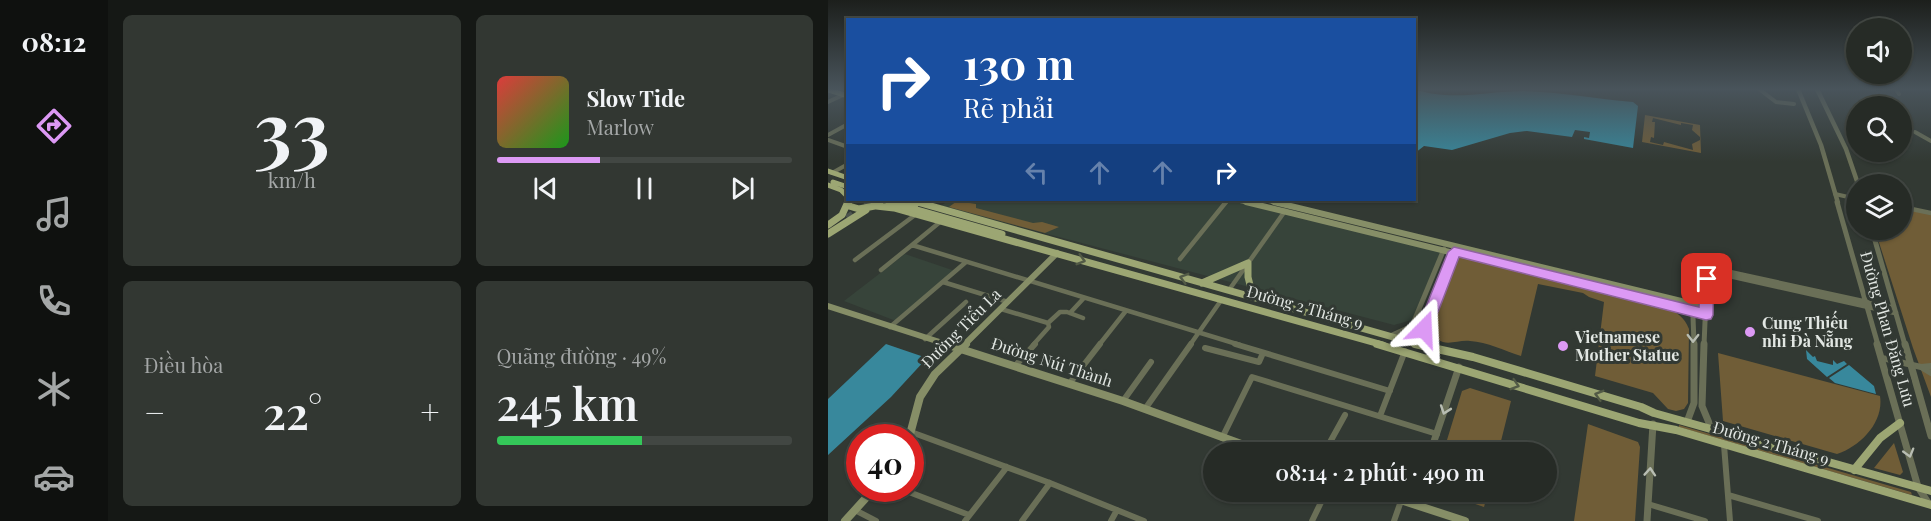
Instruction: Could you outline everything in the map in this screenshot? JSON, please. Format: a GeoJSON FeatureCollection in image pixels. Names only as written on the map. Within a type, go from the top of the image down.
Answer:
{"type":"FeatureCollection","features":[{"type":"Feature","properties":{"kind":"main road"},"geometry":{"type":"LineString","coordinates":[[829,175],[846,178]]}},
{"type":"Feature","properties":{"kind":"main road"},"geometry":{"type":"LineString","coordinates":[[829,175],[846,184]]}},
{"type":"Feature","properties":{"kind":"main road"},"geometry":{"type":"LineString","coordinates":[[828,185],[841,190],[846,197]]}},
{"type":"Feature","properties":{"kind":"main road"},"geometry":{"type":"LineString","coordinates":[[828,225],[842,214],[848,201]]}},
{"type":"Feature","properties":{"kind":"main road","name":"Đường 2 Tháng 9"},"geometry":{"type":"LineString","coordinates":[[849,201],[855,209],[894,208],[1025,243],[1405,351],[1640,423],[1653,424],[1930,506]]}},
{"type":"Feature","properties":{"kind":"main road"},"geometry":{"type":"LineString","coordinates":[[886,201],[1004,232],[1034,235]]}},
{"type":"Feature","properties":{"kind":"main road"},"geometry":{"type":"LineString","coordinates":[[828,234],[873,207],[888,201]]}},
{"type":"Feature","properties":{"kind":"main road"},"geometry":{"type":"LineString","coordinates":[[899,201],[1004,232],[1025,243]]}},
{"type":"Feature","properties":{"kind":"main road","name":"Đường 2 Tháng 9"},"geometry":{"type":"LineString","coordinates":[[914,201],[1462,355],[1712,430],[1931,491]]}},
{"type":"Feature","properties":{"kind":"main road"},"geometry":{"type":"LineString","coordinates":[[1244,201],[1286,208],[1399,235],[1444,249],[1456,248]]}},
{"type":"Feature","properties":{"kind":"main road"},"geometry":{"type":"LineString","coordinates":[[1268,201],[1286,208]]}},
{"type":"Feature","properties":{"kind":"main road"},"geometry":{"type":"LineString","coordinates":[[1399,235],[1447,242],[1456,248],[1706,311]]}},
{"type":"Feature","properties":{"kind":"main road","name":"Đường Tiểu La"},"geometry":{"type":"LineString","coordinates":[[913,424],[925,387],[959,349],[1057,253]]}},
{"type":"Feature","properties":{"kind":"main road"},"geometry":{"type":"LineString","coordinates":[[1202,283],[1248,262],[1253,297]]}},
{"type":"Feature","properties":{"kind":"main road"},"geometry":{"type":"LineString","coordinates":[[1222,299],[1229,290]]}},
{"type":"Feature","properties":{"kind":"main road","name":"Đường Núi Thành"},"geometry":{"type":"LineString","coordinates":[[828,306],[1123,401],[1234,442]]}},
{"type":"Feature","properties":{"kind":"main road"},"geometry":{"type":"LineString","coordinates":[[1459,368],[1462,355]]}},
{"type":"Feature","properties":{"kind":"main road"},"geometry":{"type":"LineString","coordinates":[[1653,424],[1654,413]]}},
{"type":"Feature","properties":{"kind":"main road"},"geometry":{"type":"LineString","coordinates":[[1854,470],[1872,446],[1891,428],[1900,423]]}},
{"type":"Feature","properties":{"kind":"main road"},"geometry":{"type":"LineString","coordinates":[[845,521],[862,502]]}},
{"type":"Feature","properties":{"kind":"main road"},"geometry":{"type":"LineString","coordinates":[[1413,502],[1465,521]]}},
{"type":"Feature","properties":{"kind":"street","name":"Đường Phan Đăng Lưu"},"geometry":{"type":"LineString","coordinates":[[1808,113],[1821,145],[1836,195],[1918,487],[1930,506]]}},
{"type":"Feature","properties":{"kind":"street"},"geometry":{"type":"LineString","coordinates":[[1829,113],[1846,149],[1855,174]]}},
{"type":"Feature","properties":{"kind":"street"},"geometry":{"type":"LineString","coordinates":[[828,135],[846,125]]}},
{"type":"Feature","properties":{"kind":"street"},"geometry":{"type":"LineString","coordinates":[[1915,132],[1931,141]]}},
{"type":"Feature","properties":{"kind":"street"},"geometry":{"type":"LineString","coordinates":[[828,140],[846,146]]}},
{"type":"Feature","properties":{"kind":"street"},"geometry":{"type":"LineString","coordinates":[[829,175],[846,165]]}},
{"type":"Feature","properties":{"kind":"street"},"geometry":{"type":"LineString","coordinates":[[1836,195],[1846,197]]}},
{"type":"Feature","properties":{"kind":"street"},"geometry":{"type":"LineString","coordinates":[[1180,259],[1227,201]]}},
{"type":"Feature","properties":{"kind":"street"},"geometry":{"type":"LineString","coordinates":[[1229,290],[1286,208]]}},
{"type":"Feature","properties":{"kind":"street"},"geometry":{"type":"LineString","coordinates":[[1912,209],[1931,213]]}},
{"type":"Feature","properties":{"kind":"street"},"geometry":{"type":"LineString","coordinates":[[855,260],[915,215]]}},
{"type":"Feature","properties":{"kind":"street"},"geometry":{"type":"LineString","coordinates":[[881,270],[940,222]]}},
{"type":"Feature","properties":{"kind":"street","name":"Đường Phan Đăng Lưu"},"geometry":{"type":"LineString","coordinates":[[1875,240],[1931,434]]}},
{"type":"Feature","properties":{"kind":"street"},"geometry":{"type":"LineString","coordinates":[[1390,336],[1412,326],[1447,242]]}},
{"type":"Feature","properties":{"kind":"street"},"geometry":{"type":"LineString","coordinates":[[912,245],[1125,312],[1390,391]]}},
{"type":"Feature","properties":{"kind":"street"},"geometry":{"type":"LineString","coordinates":[[1438,350],[1424,329],[1456,248]]}},
{"type":"Feature","properties":{"kind":"street"},"geometry":{"type":"LineString","coordinates":[[890,327],[966,262]]}},
{"type":"Feature","properties":{"kind":"street"},"geometry":{"type":"LineString","coordinates":[[1687,422],[1694,403],[1696,273],[1710,268],[1866,304]]}},
{"type":"Feature","properties":{"kind":"street"},"geometry":{"type":"LineString","coordinates":[[1712,430],[1702,406],[1707,276],[1717,273],[1895,310]]}},
{"type":"Feature","properties":{"kind":"street"},"geometry":{"type":"LineString","coordinates":[[1433,278],[1443,280]]}},
{"type":"Feature","properties":{"kind":"street"},"geometry":{"type":"LineString","coordinates":[[943,282],[1008,302]]}},
{"type":"Feature","properties":{"kind":"street"},"geometry":{"type":"LineString","coordinates":[[1070,313],[1083,299]]}},
{"type":"Feature","properties":{"kind":"street"},"geometry":{"type":"LineString","coordinates":[[1145,409],[1222,299]]}},
{"type":"Feature","properties":{"kind":"street"},"geometry":{"type":"LineString","coordinates":[[925,339],[966,302]]}},
{"type":"Feature","properties":{"kind":"street"},"geometry":{"type":"LineString","coordinates":[[1001,309],[1048,322]]}},
{"type":"Feature","properties":{"kind":"street"},"geometry":{"type":"LineString","coordinates":[[1015,366],[1049,327],[1048,322],[1059,310],[1083,318]]}},
{"type":"Feature","properties":{"kind":"street"},"geometry":{"type":"LineString","coordinates":[[1069,384],[1125,312]]}},
{"type":"Feature","properties":{"kind":"street"},"geometry":{"type":"LineString","coordinates":[[1205,348],[1259,362],[1263,353]]}},
{"type":"Feature","properties":{"kind":"street"},"geometry":{"type":"LineString","coordinates":[[1380,416],[1405,351]]}},
{"type":"Feature","properties":{"kind":"street"},"geometry":{"type":"LineString","coordinates":[[1882,358],[1921,367],[1931,374]]}},
{"type":"Feature","properties":{"kind":"street"},"geometry":{"type":"LineString","coordinates":[[1123,401],[1145,374],[1151,362]]}},
{"type":"Feature","properties":{"kind":"street"},"geometry":{"type":"LineString","coordinates":[[1921,367],[1926,364],[1931,366]]}},
{"type":"Feature","properties":{"kind":"street"},"geometry":{"type":"LineString","coordinates":[[1434,442],[1459,368]]}},
{"type":"Feature","properties":{"kind":"street"},"geometry":{"type":"LineString","coordinates":[[1222,438],[1252,377],[1437,434]]}},
{"type":"Feature","properties":{"kind":"street"},"geometry":{"type":"LineString","coordinates":[[1330,442],[1345,415]]}},
{"type":"Feature","properties":{"kind":"street"},"geometry":{"type":"LineString","coordinates":[[1647,521],[1653,424]]}},
{"type":"Feature","properties":{"kind":"street"},"geometry":{"type":"LineString","coordinates":[[924,440],[1007,467],[1144,521]]}},
{"type":"Feature","properties":{"kind":"street"},"geometry":{"type":"LineString","coordinates":[[1724,445],[1730,521]]}},
{"type":"Feature","properties":{"kind":"street"},"geometry":{"type":"LineString","coordinates":[[924,499],[967,518],[1007,467]]}},
{"type":"Feature","properties":{"kind":"street"},"geometry":{"type":"LineString","coordinates":[[1022,521],[1050,483]]}},
{"type":"Feature","properties":{"kind":"street"},"geometry":{"type":"LineString","coordinates":[[1728,495],[1818,521]]}},
{"type":"Feature","properties":{"kind":"street"},"geometry":{"type":"LineString","coordinates":[[1312,521],[1321,502]]}},
{"type":"Feature","properties":{"kind":"street"},"geometry":{"type":"LineString","coordinates":[[1394,521],[1401,502]]}},
{"type":"Feature","properties":{"kind":"street"},"geometry":{"type":"LineString","coordinates":[[1648,504],[1705,521]]}},
{"type":"Feature","properties":{"kind":"street"},"geometry":{"type":"LineString","coordinates":[[855,510],[876,521]]}},
{"type":"Feature","properties":{"kind":"street"},"geometry":{"type":"LineString","coordinates":[[1111,521],[1117,510]]}},
{"type":"Feature","properties":{"kind":"shaded area"},"geometry":{"type":"Polygon","coordinates":[[[1645,115],[1700,125],[1701,153],[1642,142],[1645,115]],[[1653,118],[1654,138],[1651,137],[1650,142],[1663,145],[1664,142],[1693,150],[1692,144],[1700,140],[1700,137],[1692,130],[1693,125],[1681,123],[1681,125],[1653,118]]]}},
{"type":"Feature","properties":{"kind":"shaded area"},"geometry":{"type":"Polygon","coordinates":[[[948,201],[1246,201],[1442,249],[1412,320],[1394,325],[941,206],[948,201]]]}},
{"type":"Feature","properties":{"kind":"shaded area"},"geometry":{"type":"Polygon","coordinates":[[[957,201],[976,204],[976,208],[1033,223],[1042,222],[1059,227],[1045,233],[949,207],[957,201]]]}},
{"type":"Feature","properties":{"kind":"shaded area"},"geometry":{"type":"Polygon","coordinates":[[[1912,211],[1931,214],[1931,397],[1878,240],[1912,240],[1912,211]]]}},
{"type":"Feature","properties":{"kind":"shaded area"},"geometry":{"type":"Polygon","coordinates":[[[905,254],[955,271],[896,321],[844,301],[905,254]]]}},
{"type":"Feature","properties":{"kind":"shaded area"},"geometry":{"type":"Polygon","coordinates":[[[1459,256],[1667,308],[1677,314],[1683,318],[1689,329],[1688,403],[1684,409],[1676,411],[1668,409],[1653,393],[1595,376],[1604,302],[1583,293],[1538,284],[1521,356],[1476,342],[1448,343],[1438,339],[1430,327],[1455,259],[1459,256]]]}},
{"type":"Feature","properties":{"kind":"shaded area"},"geometry":{"type":"Polygon","coordinates":[[[1718,353],[1880,396],[1878,415],[1869,432],[1862,439],[1837,454],[1723,421],[1718,353]]]}},
{"type":"Feature","properties":{"kind":"shaded area"},"geometry":{"type":"Polygon","coordinates":[[[1470,388],[1511,401],[1501,442],[1446,442],[1462,391],[1470,388]]]}},
{"type":"Feature","properties":{"kind":"shaded area"},"geometry":{"type":"Polygon","coordinates":[[[1588,424],[1638,442],[1640,447],[1635,521],[1574,521],[1588,424]]]}},
{"type":"Feature","properties":{"kind":"shaded area"},"geometry":{"type":"Polygon","coordinates":[[[1679,425],[1911,492],[1912,495],[1679,427],[1679,425]]]}},
{"type":"Feature","properties":{"kind":"shaded area"},"geometry":{"type":"Polygon","coordinates":[[[1894,443],[1903,472],[1900,475],[1874,468],[1894,443]]]}},
{"type":"Feature","properties":{"kind":"shaded area"},"geometry":{"type":"Polygon","coordinates":[[[1469,502],[1485,502],[1484,507],[1469,502]]]}},
{"type":"Feature","properties":{"kind":"water"},"geometry":{"type":"Polygon","coordinates":[[[1416,113],[1637,113],[1633,148],[1584,139],[1584,137],[1589,138],[1590,132],[1575,130],[1572,137],[1527,131],[1510,133],[1452,150],[1424,146],[1416,152],[1416,113]]]}},
{"type":"Feature","properties":{"kind":"water"},"geometry":{"type":"Polygon","coordinates":[[[886,344],[927,358],[891,397],[862,424],[846,424],[846,438],[828,455],[828,399],[886,344]]]}},
{"type":"Feature","properties":{"kind":"water"},"geometry":{"type":"Polygon","coordinates":[[[1806,350],[1813,357],[1815,356],[1817,361],[1833,365],[1833,360],[1837,364],[1844,361],[1847,364],[1827,377],[1807,359],[1806,350]]]}},
{"type":"Feature","properties":{"kind":"water"},"geometry":{"type":"Polygon","coordinates":[[[1849,365],[1874,386],[1876,394],[1835,383],[1829,378],[1849,365]]]}},
{"type":"Feature","properties":{"kind":"tunnel"},"geometry":{"type":"LineString","coordinates":[[847,218],[870,202]]}},
{"type":"Feature","properties":{"kind":"place","name":"Cung Thiếu nhi Đà Nẵng"},"geometry":{"type":"Point","coordinates":[1750,332]}},
{"type":"Feature","properties":{"kind":"place","name":"Vietnamese Mother Statue"},"geometry":{"type":"Point","coordinates":[1563,346]}},
{"type":"Feature","properties":{"kind":"route"},"geometry":{"type":"LineString","coordinates":[[1424,329],[1454,252],[1706,315],[1707,279]]}}]}
